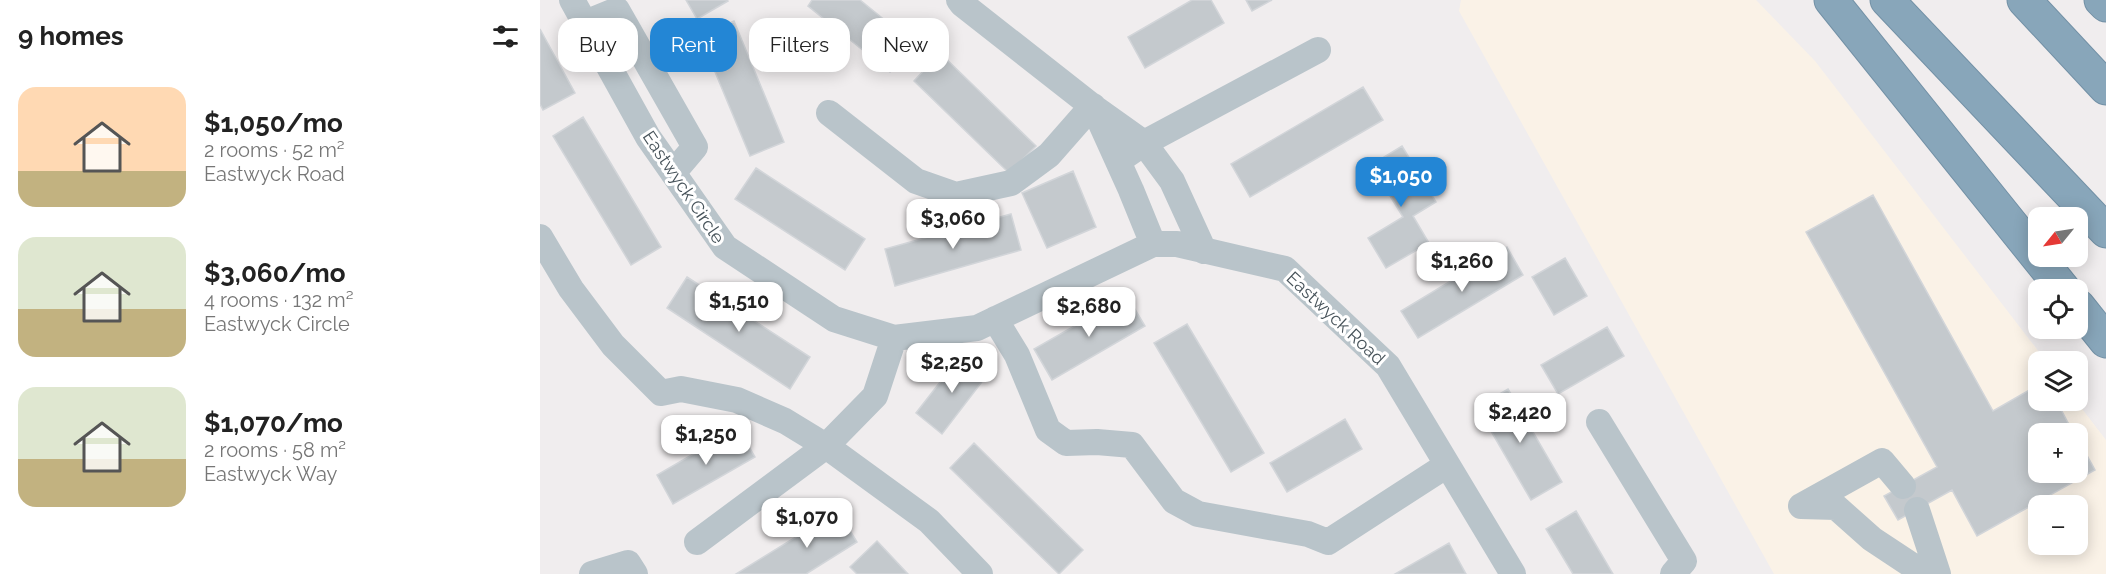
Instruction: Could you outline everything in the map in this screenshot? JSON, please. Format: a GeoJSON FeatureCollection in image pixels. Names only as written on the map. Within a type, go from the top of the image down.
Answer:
{"type":"FeatureCollection","features":[{"type":"Feature","properties":{"kind":"highway"},"geometry":{"type":"LineString","coordinates":[[1831,0],[2055,279]]}},
{"type":"Feature","properties":{"kind":"highway"},"geometry":{"type":"LineString","coordinates":[[1887,0],[2106,231]]}},
{"type":"Feature","properties":{"kind":"highway"},"geometry":{"type":"LineString","coordinates":[[2024,0],[2106,88]]}},
{"type":"Feature","properties":{"kind":"highway"},"geometry":{"type":"LineString","coordinates":[[2101,0],[2106,5]]}},
{"type":"Feature","properties":{"kind":"highway"},"geometry":{"type":"LineString","coordinates":[[2088,319],[2106,342]]}},
{"type":"Feature","properties":{"kind":"street","name":"Eastwyck Circle"},"geometry":{"type":"LineString","coordinates":[[572,0],[582,18]]}},
{"type":"Feature","properties":{"kind":"street"},"geometry":{"type":"LineString","coordinates":[[959,0],[1092,106],[1144,143],[1172,181],[1204,251]]}},
{"type":"Feature","properties":{"kind":"street"},"geometry":{"type":"LineString","coordinates":[[597,18],[617,10],[622,18]]}},
{"type":"Feature","properties":{"kind":"street"},"geometry":{"type":"LineString","coordinates":[[638,47],[695,147],[673,173]]}},
{"type":"Feature","properties":{"kind":"street"},"geometry":{"type":"LineString","coordinates":[[1118,161],[1144,143],[1318,50]]}},
{"type":"Feature","properties":{"kind":"street","name":"Eastwyck Circle"},"geometry":{"type":"LineString","coordinates":[[612,72],[648,137],[725,248],[834,319],[894,338],[977,328],[1153,244]]}},
{"type":"Feature","properties":{"kind":"street"},"geometry":{"type":"LineString","coordinates":[[829,113],[916,181],[956,195],[1011,183],[1049,155],[1092,106]]}},
{"type":"Feature","properties":{"kind":"street"},"geometry":{"type":"LineString","coordinates":[[1092,106],[1153,244]]}},
{"type":"Feature","properties":{"kind":"street"},"geometry":{"type":"LineString","coordinates":[[540,237],[571,289],[613,345],[661,393],[681,388],[737,399],[784,421],[826,446],[929,521],[980,574]]}},
{"type":"Feature","properties":{"kind":"street","name":"Eastwyck Road"},"geometry":{"type":"LineString","coordinates":[[1153,244],[1177,244],[1285,269],[1388,366],[1513,574]]}},
{"type":"Feature","properties":{"kind":"street"},"geometry":{"type":"LineString","coordinates":[[995,319],[1017,355],[1048,430],[1066,443],[1097,442],[1132,445],[1174,501],[1198,514],[1308,534],[1328,542],[1447,465]]}},
{"type":"Feature","properties":{"kind":"street"},"geometry":{"type":"LineString","coordinates":[[697,542],[826,446],[875,396],[894,338]]}},
{"type":"Feature","properties":{"kind":"street"},"geometry":{"type":"LineString","coordinates":[[1599,422],[1684,561],[1673,574]]}},
{"type":"Feature","properties":{"kind":"street"},"geometry":{"type":"LineString","coordinates":[[1902,486],[1882,461],[1801,506],[1836,507],[1872,538],[1925,574]]}},
{"type":"Feature","properties":{"kind":"street"},"geometry":{"type":"LineString","coordinates":[[1917,510],[1938,574]]}},
{"type":"Feature","properties":{"kind":"street"},"geometry":{"type":"LineString","coordinates":[[592,574],[628,563],[635,574]]}},
{"type":"Feature","properties":{"kind":"shaded area"},"geometry":{"type":"Polygon","coordinates":[[[1461,0],[1756,0],[1815,61],[2038,351],[2028,351],[2028,411],[2084,411],[2106,440],[2106,574],[1774,574],[1459,11],[1461,0]]]}},
{"type":"Feature","properties":{"kind":"building"},"geometry":{"type":"Polygon","coordinates":[[[686,0],[728,1],[699,18],[696,18],[686,0]]]}},
{"type":"Feature","properties":{"kind":"building"},"geometry":{"type":"Polygon","coordinates":[[[812,0],[860,0],[882,18],[862,18],[862,49],[850,40],[850,18],[823,18],[808,6],[812,0]]]}},
{"type":"Feature","properties":{"kind":"building"},"geometry":{"type":"Polygon","coordinates":[[[1192,0],[1211,0],[1224,23],[1145,68],[1128,37],[1192,0]]]}},
{"type":"Feature","properties":{"kind":"building"},"geometry":{"type":"Polygon","coordinates":[[[1246,0],[1272,0],[1252,11],[1246,0]]]}},
{"type":"Feature","properties":{"kind":"building"},"geometry":{"type":"Polygon","coordinates":[[[737,28],[749,57],[749,72],[755,72],[784,142],[750,156],[715,72],[737,72],[737,28]]]}},
{"type":"Feature","properties":{"kind":"building"},"geometry":{"type":"Polygon","coordinates":[[[540,29],[558,62],[558,72],[564,72],[575,93],[543,110],[540,104],[540,29]]]}},
{"type":"Feature","properties":{"kind":"building"},"geometry":{"type":"Polygon","coordinates":[[[949,62],[1036,146],[1009,173],[914,81],[922,72],[949,72],[949,62]]]}},
{"type":"Feature","properties":{"kind":"building"},"geometry":{"type":"Polygon","coordinates":[[[1363,87],[1383,120],[1250,197],[1231,164],[1363,87]]]}},
{"type":"Feature","properties":{"kind":"building"},"geometry":{"type":"Polygon","coordinates":[[[583,117],[661,247],[631,265],[553,136],[583,117]]]}},
{"type":"Feature","properties":{"kind":"building"},"geometry":{"type":"Polygon","coordinates":[[[1402,146],[1436,202],[1413,216],[1429,243],[1386,268],[1368,238],[1403,217],[1371,165],[1402,146]]]}},
{"type":"Feature","properties":{"kind":"building"},"geometry":{"type":"Polygon","coordinates":[[[756,168],[865,239],[845,270],[735,199],[756,168]]]}},
{"type":"Feature","properties":{"kind":"building"},"geometry":{"type":"Polygon","coordinates":[[[1073,171],[1096,227],[1047,248],[1022,193],[1073,171]]]}},
{"type":"Feature","properties":{"kind":"building"},"geometry":{"type":"Polygon","coordinates":[[[1873,195],[1993,411],[2028,391],[2028,411],[2062,411],[2068,423],[2028,423],[2028,483],[2072,483],[2050,495],[2028,495],[2028,507],[1977,536],[1952,490],[1898,520],[1884,496],[1937,467],[1806,232],[1873,195]]]}},
{"type":"Feature","properties":{"kind":"building"},"geometry":{"type":"Polygon","coordinates":[[[1011,214],[1021,250],[895,286],[885,249],[1011,214]]]}},
{"type":"Feature","properties":{"kind":"building"},"geometry":{"type":"Polygon","coordinates":[[[1507,247],[1523,275],[1418,338],[1401,311],[1507,247]]]}},
{"type":"Feature","properties":{"kind":"building"},"geometry":{"type":"Polygon","coordinates":[[[1565,258],[1587,296],[1554,315],[1532,277],[1565,258]]]}},
{"type":"Feature","properties":{"kind":"building"},"geometry":{"type":"Polygon","coordinates":[[[687,277],[810,357],[790,389],[667,308],[687,277]]]}},
{"type":"Feature","properties":{"kind":"building"},"geometry":{"type":"Polygon","coordinates":[[[1127,296],[1145,326],[1052,380],[1034,349],[1127,296]]]}},
{"type":"Feature","properties":{"kind":"building"},"geometry":{"type":"Polygon","coordinates":[[[1187,324],[1264,453],[1231,472],[1154,343],[1187,324]]]}},
{"type":"Feature","properties":{"kind":"building"},"geometry":{"type":"Polygon","coordinates":[[[1607,327],[1624,356],[1558,394],[1541,365],[1607,327]]]}},
{"type":"Feature","properties":{"kind":"building"},"geometry":{"type":"Polygon","coordinates":[[[962,354],[988,374],[942,434],[916,413],[962,354]]]}},
{"type":"Feature","properties":{"kind":"building"},"geometry":{"type":"Polygon","coordinates":[[[1508,389],[1562,482],[1531,500],[1477,407],[1508,389]]]}},
{"type":"Feature","properties":{"kind":"building"},"geometry":{"type":"Polygon","coordinates":[[[1345,419],[1362,449],[1287,492],[1270,463],[1345,419]]]}},
{"type":"Feature","properties":{"kind":"building"},"geometry":{"type":"Polygon","coordinates":[[[738,428],[755,457],[673,504],[657,475],[738,428]]]}},
{"type":"Feature","properties":{"kind":"building"},"geometry":{"type":"Polygon","coordinates":[[[974,443],[1083,550],[1059,574],[950,468],[974,443]]]}},
{"type":"Feature","properties":{"kind":"building"},"geometry":{"type":"Polygon","coordinates":[[[2088,457],[2095,470],[2088,474],[2088,457]]]}},
{"type":"Feature","properties":{"kind":"building"},"geometry":{"type":"Polygon","coordinates":[[[838,511],[857,542],[806,574],[736,574],[838,511]]]}},
{"type":"Feature","properties":{"kind":"building"},"geometry":{"type":"Polygon","coordinates":[[[1576,511],[1613,574],[1573,574],[1546,529],[1576,511]]]}},
{"type":"Feature","properties":{"kind":"building"},"geometry":{"type":"Polygon","coordinates":[[[877,541],[908,574],[857,574],[850,567],[877,541]]]}},
{"type":"Feature","properties":{"kind":"building"},"geometry":{"type":"Polygon","coordinates":[[[1449,543],[1466,574],[1395,574],[1449,543]]]}}]}
